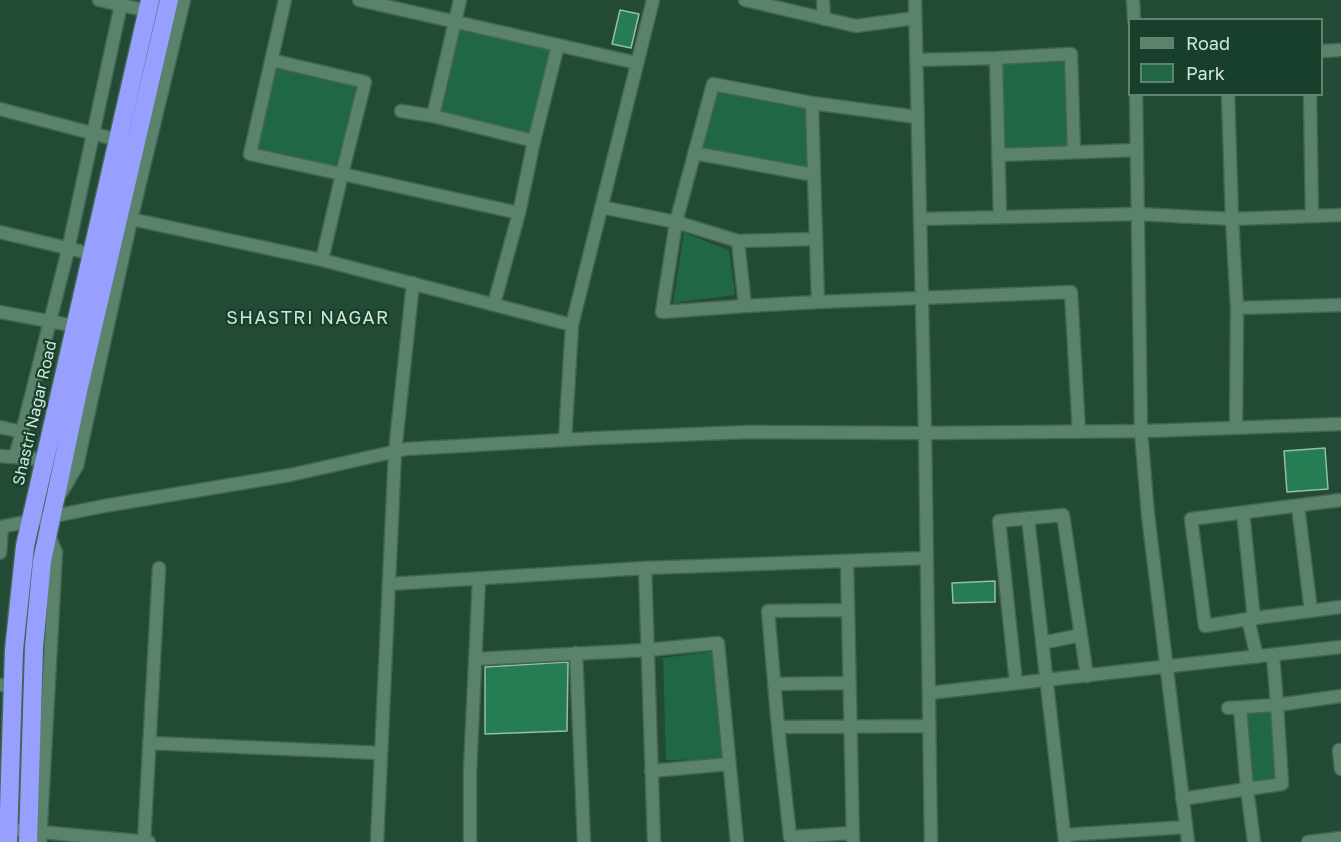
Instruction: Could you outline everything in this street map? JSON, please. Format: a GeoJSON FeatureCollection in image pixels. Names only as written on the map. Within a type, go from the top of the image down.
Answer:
{"type":"FeatureCollection","features":[{"type":"Feature","properties":{"kind":"highway"},"geometry":{"type":"LineString","coordinates":[[34,837],[34,647],[42,561],[124,218],[158,6]]}},
{"type":"Feature","properties":{"kind":"highway","name":"Shastri Nagar Road"},"geometry":{"type":"LineString","coordinates":[[8,835],[6,685],[14,650],[25,546],[118,140],[158,6]]}},
{"type":"Feature","properties":{"kind":"street"},"geometry":{"type":"LineString","coordinates":[[99,0],[158,6]]}},
{"type":"Feature","properties":{"kind":"street"},"geometry":{"type":"LineString","coordinates":[[184,0],[124,218],[322,260],[572,325]]}},
{"type":"Feature","properties":{"kind":"street"},"geometry":{"type":"LineString","coordinates":[[285,0],[250,154],[519,213]]}},
{"type":"Feature","properties":{"kind":"street"},"geometry":{"type":"LineString","coordinates":[[359,0],[637,63]]}},
{"type":"Feature","properties":{"kind":"street"},"geometry":{"type":"LineString","coordinates":[[433,116],[460,0]]}},
{"type":"Feature","properties":{"kind":"street"},"geometry":{"type":"LineString","coordinates":[[565,440],[572,325],[653,0]]}},
{"type":"Feature","properties":{"kind":"street"},"geometry":{"type":"LineString","coordinates":[[745,0],[856,26],[915,18]]}},
{"type":"Feature","properties":{"kind":"street"},"geometry":{"type":"LineString","coordinates":[[823,0],[824,19]]}},
{"type":"Feature","properties":{"kind":"street"},"geometry":{"type":"LineString","coordinates":[[915,0],[931,842]]}},
{"type":"Feature","properties":{"kind":"street"},"geometry":{"type":"LineString","coordinates":[[1133,0],[1134,18]]}},
{"type":"Feature","properties":{"kind":"street"},"geometry":{"type":"LineString","coordinates":[[15,457],[68,250],[121,2]]}},
{"type":"Feature","properties":{"kind":"street"},"geometry":{"type":"LineString","coordinates":[[494,304],[519,213],[558,45]]}},
{"type":"Feature","properties":{"kind":"street"},"geometry":{"type":"LineString","coordinates":[[1323,51],[1341,50]]}},
{"type":"Feature","properties":{"kind":"street"},"geometry":{"type":"LineString","coordinates":[[916,60],[1071,54],[1074,152]]}},
{"type":"Feature","properties":{"kind":"street"},"geometry":{"type":"LineString","coordinates":[[996,58],[1000,217]]}},
{"type":"Feature","properties":{"kind":"street"},"geometry":{"type":"LineString","coordinates":[[271,60],[365,82],[322,260]]}},
{"type":"Feature","properties":{"kind":"street"},"geometry":{"type":"LineString","coordinates":[[917,117],[812,103],[713,84],[676,222],[663,312],[818,302],[1071,292],[1079,432]]}},
{"type":"Feature","properties":{"kind":"street"},"geometry":{"type":"LineString","coordinates":[[1136,96],[1141,431],[1148,515],[1188,842]]}},
{"type":"Feature","properties":{"kind":"street"},"geometry":{"type":"LineString","coordinates":[[1228,96],[1237,308],[1236,428]]}},
{"type":"Feature","properties":{"kind":"street"},"geometry":{"type":"LineString","coordinates":[[1310,96],[1312,216]]}},
{"type":"Feature","properties":{"kind":"street"},"geometry":{"type":"LineString","coordinates":[[812,103],[818,302]]}},
{"type":"Feature","properties":{"kind":"street"},"geometry":{"type":"LineString","coordinates":[[0,109],[118,140]]}},
{"type":"Feature","properties":{"kind":"street"},"geometry":{"type":"LineString","coordinates":[[401,111],[433,116],[534,141]]}},
{"type":"Feature","properties":{"kind":"street"},"geometry":{"type":"LineString","coordinates":[[998,155],[1137,150]]}},
{"type":"Feature","properties":{"kind":"street"},"geometry":{"type":"LineString","coordinates":[[694,153],[814,175]]}},
{"type":"Feature","properties":{"kind":"street"},"geometry":{"type":"LineString","coordinates":[[601,207],[676,222],[738,241],[816,239]]}},
{"type":"Feature","properties":{"kind":"street"},"geometry":{"type":"LineString","coordinates":[[920,219],[1138,214],[1232,219],[1341,215]]}},
{"type":"Feature","properties":{"kind":"street"},"geometry":{"type":"LineString","coordinates":[[0,232],[92,254]]}},
{"type":"Feature","properties":{"kind":"street"},"geometry":{"type":"LineString","coordinates":[[738,241],[744,306]]}},
{"type":"Feature","properties":{"kind":"street"},"geometry":{"type":"LineString","coordinates":[[377,842],[395,452],[413,284]]}},
{"type":"Feature","properties":{"kind":"street"},"geometry":{"type":"LineString","coordinates":[[1237,308],[1341,305]]}},
{"type":"Feature","properties":{"kind":"street"},"geometry":{"type":"LineString","coordinates":[[0,312],[75,326]]}},
{"type":"Feature","properties":{"kind":"street"},"geometry":{"type":"LineString","coordinates":[[0,553],[1,527],[104,506],[290,475],[406,449],[749,432],[1079,432],[1341,424]]}},
{"type":"Feature","properties":{"kind":"street"},"geometry":{"type":"LineString","coordinates":[[0,427],[22,432]]}},
{"type":"Feature","properties":{"kind":"street"},"geometry":{"type":"LineString","coordinates":[[0,456],[45,460]]}},
{"type":"Feature","properties":{"kind":"street"},"geometry":{"type":"LineString","coordinates":[[1341,500],[1191,519],[1205,626],[1341,607]]}},
{"type":"Feature","properties":{"kind":"street"},"geometry":{"type":"LineString","coordinates":[[1298,506],[1311,611]]}},
{"type":"Feature","properties":{"kind":"street"},"geometry":{"type":"LineString","coordinates":[[1243,513],[1251,619],[1257,657]]}},
{"type":"Feature","properties":{"kind":"street"},"geometry":{"type":"LineString","coordinates":[[1016,683],[999,521],[1029,518],[1063,515],[1087,676]]}},
{"type":"Feature","properties":{"kind":"street"},"geometry":{"type":"LineString","coordinates":[[1029,518],[1065,839],[1186,827]]}},
{"type":"Feature","properties":{"kind":"street"},"geometry":{"type":"LineString","coordinates":[[388,584],[645,568],[927,558]]}},
{"type":"Feature","properties":{"kind":"street"},"geometry":{"type":"LineString","coordinates":[[847,561],[853,838],[790,837],[768,611],[848,610]]}},
{"type":"Feature","properties":{"kind":"street"},"geometry":{"type":"LineString","coordinates":[[144,842],[159,568]]}},
{"type":"Feature","properties":{"kind":"street"},"geometry":{"type":"LineString","coordinates":[[645,568],[654,842]]}},
{"type":"Feature","properties":{"kind":"street"},"geometry":{"type":"LineString","coordinates":[[470,842],[470,771],[479,579]]}},
{"type":"Feature","properties":{"kind":"street"},"geometry":{"type":"LineString","coordinates":[[1042,643],[1081,635]]}},
{"type":"Feature","properties":{"kind":"street"},"geometry":{"type":"LineString","coordinates":[[475,659],[647,650],[718,643],[737,842]]}},
{"type":"Feature","properties":{"kind":"street"},"geometry":{"type":"LineString","coordinates":[[929,693],[1341,647]]}},
{"type":"Feature","properties":{"kind":"street"},"geometry":{"type":"LineString","coordinates":[[576,653],[584,842]]}},
{"type":"Feature","properties":{"kind":"street"},"geometry":{"type":"LineString","coordinates":[[1182,799],[1282,784],[1273,655]]}},
{"type":"Feature","properties":{"kind":"street"},"geometry":{"type":"LineString","coordinates":[[774,684],[849,683]]}},
{"type":"Feature","properties":{"kind":"street"},"geometry":{"type":"LineString","coordinates":[[1254,842],[1234,708],[1277,705],[1341,696]]}},
{"type":"Feature","properties":{"kind":"street"},"geometry":{"type":"LineString","coordinates":[[778,727],[929,726]]}},
{"type":"Feature","properties":{"kind":"street"},"geometry":{"type":"LineString","coordinates":[[149,743],[381,753]]}},
{"type":"Feature","properties":{"kind":"street"},"geometry":{"type":"LineString","coordinates":[[1341,750],[1339,750],[1341,769]]}},
{"type":"Feature","properties":{"kind":"street"},"geometry":{"type":"LineString","coordinates":[[651,771],[729,764]]}},
{"type":"Feature","properties":{"kind":"street"},"geometry":{"type":"LineString","coordinates":[[8,835],[149,842]]}},
{"type":"Feature","properties":{"kind":"street"},"geometry":{"type":"LineString","coordinates":[[1308,842],[1341,838]]}},
{"type":"Feature","properties":{"kind":"green space"},"geometry":{"type":"Polygon","coordinates":[[[457,26],[551,49],[530,134],[440,113],[457,26]]]}},
{"type":"Feature","properties":{"kind":"green space"},"geometry":{"type":"Polygon","coordinates":[[[1067,59],[1069,146],[1005,149],[1002,62],[1067,59]]]}},
{"type":"Feature","properties":{"kind":"green space"},"geometry":{"type":"Polygon","coordinates":[[[276,65],[359,87],[338,167],[258,150],[276,65]]]}},
{"type":"Feature","properties":{"kind":"green space"},"geometry":{"type":"Polygon","coordinates":[[[718,89],[808,107],[809,168],[700,150],[718,89]]]}},
{"type":"Feature","properties":{"kind":"green space"},"geometry":{"type":"Polygon","coordinates":[[[684,233],[729,250],[735,295],[673,303],[684,233]]]}},
{"type":"Feature","properties":{"kind":"green space"},"geometry":{"type":"Polygon","coordinates":[[[714,651],[724,759],[666,760],[663,658],[714,651]]]}},
{"type":"Feature","properties":{"kind":"green space"},"geometry":{"type":"Polygon","coordinates":[[[1272,710],[1278,778],[1251,783],[1245,711],[1272,710]]]}},
{"type":"Feature","properties":{"kind":"building"},"geometry":{"type":"Polygon","coordinates":[[[620,10],[639,14],[631,48],[612,44],[620,10]]]}},
{"type":"Feature","properties":{"kind":"building"},"geometry":{"type":"Polygon","coordinates":[[[1325,448],[1328,489],[1287,492],[1284,451],[1325,448]]]}},
{"type":"Feature","properties":{"kind":"building"},"geometry":{"type":"Polygon","coordinates":[[[995,581],[995,602],[953,603],[952,583],[995,581]]]}},
{"type":"Feature","properties":{"kind":"building"},"geometry":{"type":"Polygon","coordinates":[[[568,662],[567,731],[485,734],[485,667],[568,662]]]}},
{"type":"Feature","properties":{"kind":"district","name":"SHASTRI NAGAR"},"geometry":{"type":"Point","coordinates":[308,318]}}]}
